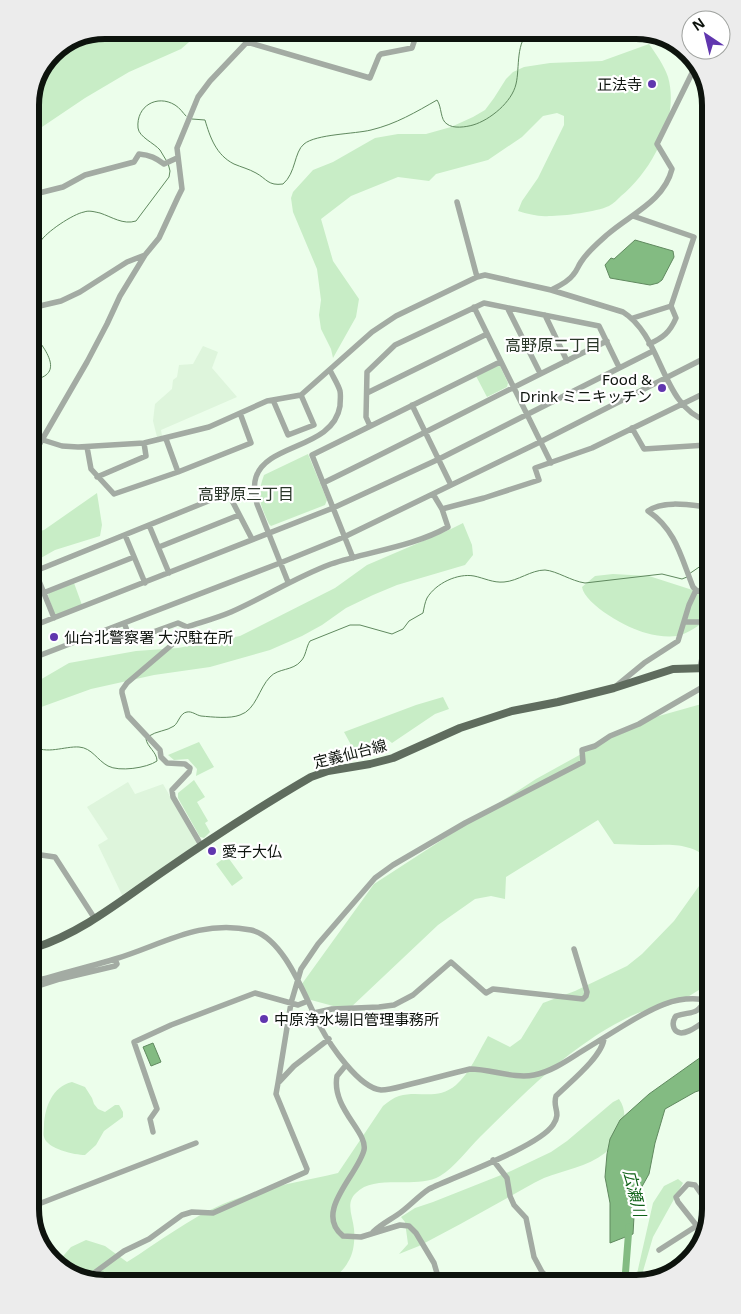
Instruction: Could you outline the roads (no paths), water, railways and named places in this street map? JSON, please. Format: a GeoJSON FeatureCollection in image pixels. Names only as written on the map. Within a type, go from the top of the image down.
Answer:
{"type":"FeatureCollection","features":[{"type":"Feature","properties":{"kind":"main road","name":"定義仙台線"},"geometry":{"type":"LineString","coordinates":[[39,946],[53,942],[95,919],[201,845],[311,777],[328,771],[393,758],[460,728],[490,717],[614,688],[662,672],[700,667]]}},
{"type":"Feature","properties":{"kind":"street"},"geometry":{"type":"LineString","coordinates":[[39,446],[107,324],[120,296],[145,255],[159,238],[182,189],[181,175],[175,160],[176,148],[202,89],[249,39]]}},
{"type":"Feature","properties":{"kind":"street"},"geometry":{"type":"LineString","coordinates":[[247,42],[370,78],[381,54],[412,48],[415,39]]}},
{"type":"Feature","properties":{"kind":"street"},"geometry":{"type":"LineString","coordinates":[[551,290],[570,279],[581,261],[609,234],[634,216],[661,191],[672,169],[657,144],[693,72]]}},
{"type":"Feature","properties":{"kind":"street"},"geometry":{"type":"LineString","coordinates":[[39,193],[62,187],[85,174],[134,162],[139,154],[149,155],[165,164],[175,160]]}},
{"type":"Feature","properties":{"kind":"street"},"geometry":{"type":"LineString","coordinates":[[457,202],[477,277]]}},
{"type":"Feature","properties":{"kind":"street"},"geometry":{"type":"LineString","coordinates":[[634,216],[694,237],[671,306],[676,318],[671,330],[661,339],[650,344]]}},
{"type":"Feature","properties":{"kind":"street"},"geometry":{"type":"LineString","coordinates":[[39,306],[61,301],[80,292],[127,262],[145,255]]}},
{"type":"Feature","properties":{"kind":"street"},"geometry":{"type":"LineString","coordinates":[[43,440],[62,446],[87,447],[144,443],[209,427],[273,400],[301,395],[372,332],[396,316],[477,277],[485,275],[551,290],[623,312],[633,318],[650,344],[681,404],[702,419]]}},
{"type":"Feature","properties":{"kind":"street"},"geometry":{"type":"LineString","coordinates":[[370,426],[366,417],[367,372],[394,345],[484,303],[599,326],[619,368]]}},
{"type":"Feature","properties":{"kind":"street"},"geometry":{"type":"LineString","coordinates":[[633,318],[671,306]]}},
{"type":"Feature","properties":{"kind":"street"},"geometry":{"type":"LineString","coordinates":[[474,307],[551,463]]}},
{"type":"Feature","properties":{"kind":"street"},"geometry":{"type":"LineString","coordinates":[[508,309],[540,373]]}},
{"type":"Feature","properties":{"kind":"street"},"geometry":{"type":"LineString","coordinates":[[545,315],[567,361]]}},
{"type":"Feature","properties":{"kind":"street"},"geometry":{"type":"LineString","coordinates":[[367,393],[486,334]]}},
{"type":"Feature","properties":{"kind":"street"},"geometry":{"type":"LineString","coordinates":[[324,483],[607,341]]}},
{"type":"Feature","properties":{"kind":"street"},"geometry":{"type":"LineString","coordinates":[[39,624],[333,508],[439,459],[653,351]]}},
{"type":"Feature","properties":{"kind":"street"},"geometry":{"type":"LineString","coordinates":[[39,656],[280,563],[344,536],[540,442],[702,360]]}},
{"type":"Feature","properties":{"kind":"street"},"geometry":{"type":"LineString","coordinates":[[353,558],[312,455],[500,362]]}},
{"type":"Feature","properties":{"kind":"street"},"geometry":{"type":"LineString","coordinates":[[288,582],[255,497],[255,478],[266,462],[330,427],[338,416],[340,391],[330,370]]}},
{"type":"Feature","properties":{"kind":"street"},"geometry":{"type":"LineString","coordinates":[[442,509],[539,480],[535,468],[592,448],[702,394]]}},
{"type":"Feature","properties":{"kind":"street"},"geometry":{"type":"LineString","coordinates":[[273,400],[288,435],[314,425],[301,395]]}},
{"type":"Feature","properties":{"kind":"street"},"geometry":{"type":"LineString","coordinates":[[412,405],[451,485]]}},
{"type":"Feature","properties":{"kind":"street"},"geometry":{"type":"LineString","coordinates":[[87,447],[91,469],[114,494],[178,472],[251,443],[240,413]]}},
{"type":"Feature","properties":{"kind":"street"},"geometry":{"type":"LineString","coordinates":[[632,428],[644,449],[702,445]]}},
{"type":"Feature","properties":{"kind":"street"},"geometry":{"type":"LineString","coordinates":[[166,439],[178,472]]}},
{"type":"Feature","properties":{"kind":"street"},"geometry":{"type":"LineString","coordinates":[[97,477],[146,456],[144,443]]}},
{"type":"Feature","properties":{"kind":"street"},"geometry":{"type":"LineString","coordinates":[[39,569],[228,493],[252,539]]}},
{"type":"Feature","properties":{"kind":"street"},"geometry":{"type":"LineString","coordinates":[[124,623],[131,640],[178,623],[187,627],[231,612],[304,575],[353,558],[420,540],[448,527],[442,509],[434,494]]}},
{"type":"Feature","properties":{"kind":"street"},"geometry":{"type":"LineString","coordinates":[[702,507],[666,506],[648,511],[663,524],[675,541],[692,586],[702,592]]}},
{"type":"Feature","properties":{"kind":"street"},"geometry":{"type":"LineString","coordinates":[[159,547],[239,515]]}},
{"type":"Feature","properties":{"kind":"street"},"geometry":{"type":"LineString","coordinates":[[150,525],[169,573]]}},
{"type":"Feature","properties":{"kind":"street"},"geometry":{"type":"LineString","coordinates":[[125,535],[145,583]]}},
{"type":"Feature","properties":{"kind":"street"},"geometry":{"type":"LineString","coordinates":[[39,595],[134,557]]}},
{"type":"Feature","properties":{"kind":"street"},"geometry":{"type":"LineString","coordinates":[[39,582],[54,618]]}},
{"type":"Feature","properties":{"kind":"street"},"geometry":{"type":"LineString","coordinates":[[614,688],[644,664],[678,641],[696,590]]}},
{"type":"Feature","properties":{"kind":"street"},"geometry":{"type":"LineString","coordinates":[[684,622],[702,621]]}},
{"type":"Feature","properties":{"kind":"street"},"geometry":{"type":"LineString","coordinates":[[187,627],[188,631],[132,678],[122,690],[128,716],[160,750],[162,757],[167,763],[185,764],[190,768],[189,772],[172,790],[172,797],[201,845]]}},
{"type":"Feature","properties":{"kind":"street"},"geometry":{"type":"LineString","coordinates":[[700,667],[702,658]]}},
{"type":"Feature","properties":{"kind":"street"},"geometry":{"type":"LineString","coordinates":[[93,1274],[124,1251],[149,1239],[182,1215],[192,1212],[213,1214],[306,1172],[306,1166],[276,1094],[291,1003],[301,969],[318,944],[380,872],[465,823],[583,762],[582,750],[595,746],[610,736],[638,724],[702,687]]}},
{"type":"Feature","properties":{"kind":"street"},"geometry":{"type":"LineString","coordinates":[[39,855],[55,857],[95,919]]}},
{"type":"Feature","properties":{"kind":"street"},"geometry":{"type":"LineString","coordinates":[[39,980],[115,959],[191,931],[239,928],[256,932],[269,940],[298,980],[320,1027],[346,1065],[365,1084],[380,1090],[470,1069],[483,1069],[524,1076],[545,1072],[661,1004],[681,999],[702,1001]]}},
{"type":"Feature","properties":{"kind":"street"},"geometry":{"type":"LineString","coordinates":[[314,1013],[394,1005],[413,995],[451,962],[486,993],[493,988],[583,998],[587,992],[574,949]]}},
{"type":"Feature","properties":{"kind":"street"},"geometry":{"type":"LineString","coordinates":[[39,987],[60,979],[115,966],[117,964],[115,959]]}},
{"type":"Feature","properties":{"kind":"street"},"geometry":{"type":"LineString","coordinates":[[153,1132],[150,1119],[156,1109],[134,1042],[171,1025],[254,993],[298,1005],[308,1001]]}},
{"type":"Feature","properties":{"kind":"street"},"geometry":{"type":"LineString","coordinates":[[702,1007],[696,1012],[676,1016],[674,1028],[681,1033],[696,1028],[702,1023]]}},
{"type":"Feature","properties":{"kind":"street"},"geometry":{"type":"LineString","coordinates":[[372,1234],[379,1227],[398,1215],[429,1188],[537,1139],[553,1126],[558,1115],[556,1096],[581,1072],[598,1052],[604,1043],[604,1038]]}},
{"type":"Feature","properties":{"kind":"street"},"geometry":{"type":"LineString","coordinates":[[278,1083],[294,1066],[329,1039]]}},
{"type":"Feature","properties":{"kind":"street"},"geometry":{"type":"LineString","coordinates":[[346,1065],[337,1076],[338,1092],[343,1110],[363,1139],[364,1150],[361,1160],[335,1202],[333,1215],[336,1228],[343,1236],[356,1237],[400,1225],[409,1226],[416,1233],[434,1263],[438,1275]]}},
{"type":"Feature","properties":{"kind":"street"},"geometry":{"type":"LineString","coordinates":[[39,1204],[196,1143]]}},
{"type":"Feature","properties":{"kind":"street"},"geometry":{"type":"LineString","coordinates":[[494,1160],[507,1178],[510,1196],[514,1205],[526,1218],[534,1257],[545,1275]]}},
{"type":"Feature","properties":{"kind":"street"},"geometry":{"type":"LineString","coordinates":[[697,1226],[676,1197],[688,1184],[695,1185],[702,1195]]}},
{"type":"Feature","properties":{"kind":"street"},"geometry":{"type":"LineString","coordinates":[[659,1250],[701,1224]]}},
{"type":"Feature","properties":{"kind":"water"},"geometry":{"type":"Polygon","coordinates":[[[635,240],[673,251],[674,257],[662,280],[658,283],[650,285],[610,278],[605,265],[611,258],[614,259],[635,240]]]}},
{"type":"Feature","properties":{"kind":"water"},"geometry":{"type":"Polygon","coordinates":[[[153,1043],[161,1062],[151,1066],[143,1047],[153,1043]]]}},
{"type":"Feature","properties":{"kind":"water"},"geometry":{"type":"Polygon","coordinates":[[[701,1057],[702,1090],[665,1109],[655,1143],[649,1174],[635,1199],[633,1234],[610,1243],[610,1203],[605,1177],[610,1139],[620,1120],[649,1094],[701,1057]]]}},
{"type":"Feature","properties":{"kind":"waterway"},"geometry":{"type":"LineString","coordinates":[[192,119],[205,120],[218,151],[228,160],[256,173],[271,183],[283,184],[290,174],[298,152],[304,144],[317,138],[380,127],[406,117],[437,100],[443,120],[450,126],[467,126],[480,123],[505,104],[514,91],[520,48],[523,39]]}},
{"type":"Feature","properties":{"kind":"waterway"},"geometry":{"type":"LineString","coordinates":[[166,160],[160,150],[139,131],[138,120],[140,114],[149,104],[161,101],[175,105],[186,116]]}},
{"type":"Feature","properties":{"kind":"waterway"},"geometry":{"type":"LineString","coordinates":[[39,244],[48,233],[60,224],[86,211],[100,213],[122,221],[136,221],[169,177],[168,163]]}},
{"type":"Feature","properties":{"kind":"waterway"},"geometry":{"type":"LineString","coordinates":[[39,341],[50,359],[51,366],[49,372],[39,378]]}},
{"type":"Feature","properties":{"kind":"waterway"},"geometry":{"type":"LineString","coordinates":[[689,574],[702,565]]}},
{"type":"Feature","properties":{"kind":"waterway"},"geometry":{"type":"LineString","coordinates":[[149,736],[174,726],[183,714],[187,712],[201,716],[231,717],[240,715],[254,704],[266,682],[273,674],[294,666],[301,661],[310,641],[350,625],[360,625],[392,634],[403,629],[409,621],[423,613],[426,600],[431,593],[448,580],[454,578],[468,575],[504,582],[540,570],[554,572],[585,583],[662,574],[682,579],[687,577]]}},
{"type":"Feature","properties":{"kind":"waterway"},"geometry":{"type":"LineString","coordinates":[[39,749],[84,748],[108,766],[126,769],[147,766],[157,761],[146,739]]}},
{"type":"Feature","properties":{"kind":"waterway","name":"広瀬川"},"geometry":{"type":"LineString","coordinates":[[625,1275],[629,1227]]}},
{"type":"Feature","properties":{"kind":"place","name":"正法寺"},"geometry":{"type":"Point","coordinates":[652,84]}},
{"type":"Feature","properties":{"kind":"place","name":"Food & Drink ミニキッチン"},"geometry":{"type":"Point","coordinates":[662,388]}},
{"type":"Feature","properties":{"kind":"place","name":"仙台北警察署 大沢駐在所"},"geometry":{"type":"Point","coordinates":[54,637]}},
{"type":"Feature","properties":{"kind":"place","name":"愛子大仏"},"geometry":{"type":"Point","coordinates":[212,851]}},
{"type":"Feature","properties":{"kind":"place","name":"中原浄水場旧管理事務所"},"geometry":{"type":"Point","coordinates":[264,1019]}},
{"type":"Feature","properties":{"kind":"district","name":"高野原二丁目"},"geometry":{"type":"Point","coordinates":[553,345]}},
{"type":"Feature","properties":{"kind":"district","name":"高野原三丁目"},"geometry":{"type":"Point","coordinates":[246,494]}}]}
